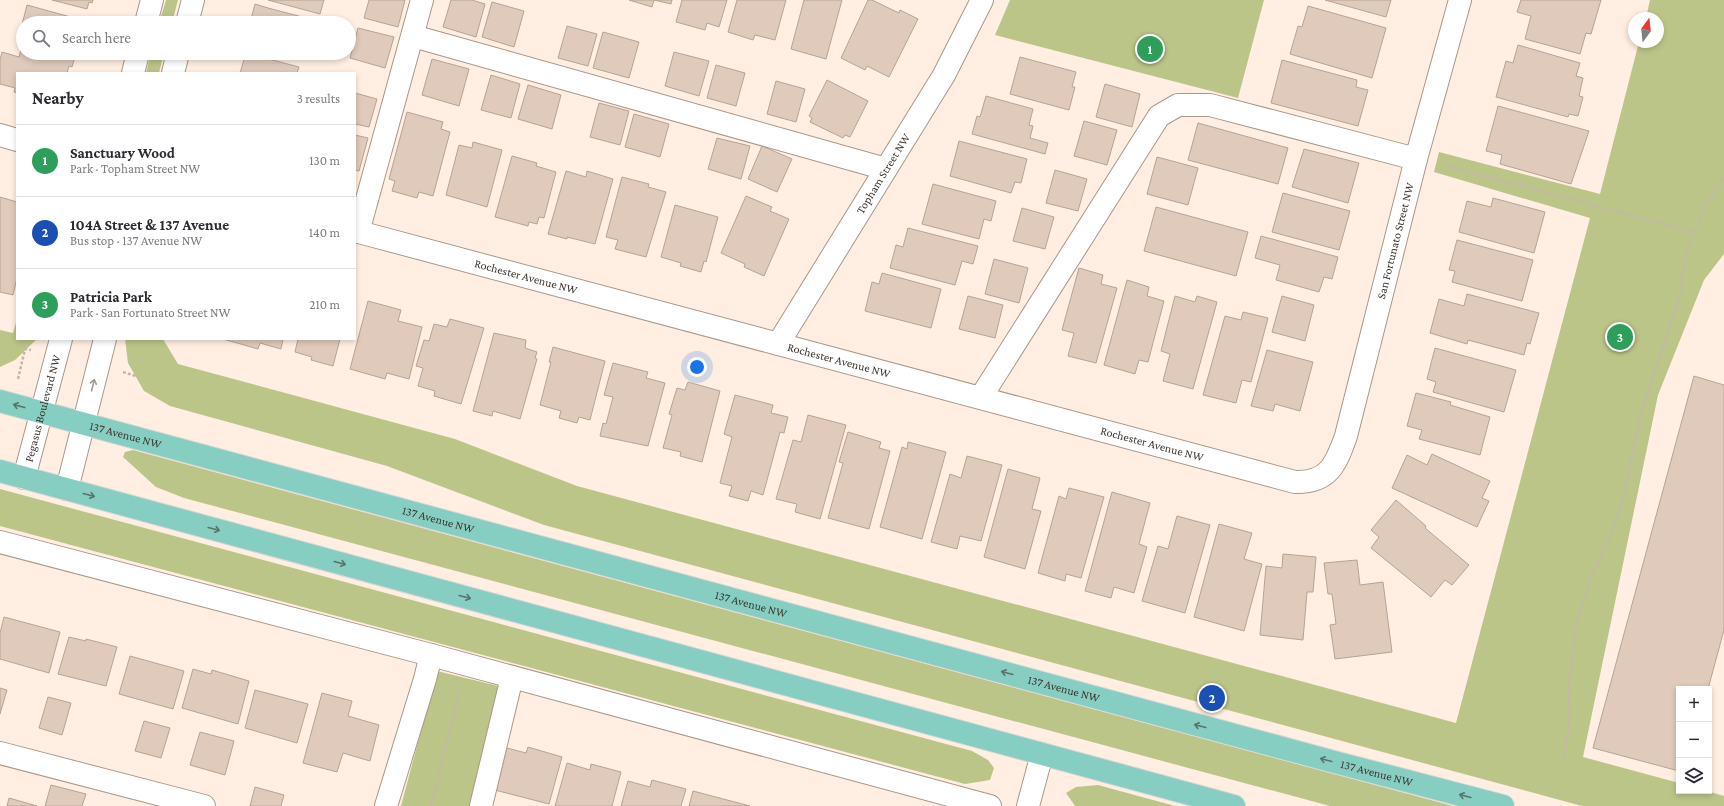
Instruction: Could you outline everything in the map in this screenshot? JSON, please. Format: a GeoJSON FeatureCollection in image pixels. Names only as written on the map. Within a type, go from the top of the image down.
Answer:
{"type":"FeatureCollection","features":[{"type":"Feature","properties":{"kind":"main road","name":"137 Avenue NW"},"geometry":{"type":"LineString","coordinates":[[0,401],[1327,760],[1503,806]]}},
{"type":"Feature","properties":{"kind":"main road"},"geometry":{"type":"LineString","coordinates":[[0,471],[1234,806]]}},
{"type":"Feature","properties":{"kind":"street"},"geometry":{"type":"LineString","coordinates":[[148,16],[152,0]]}},
{"type":"Feature","properties":{"kind":"street"},"geometry":{"type":"LineString","coordinates":[[189,16],[193,0]]}},
{"type":"Feature","properties":{"kind":"street"},"geometry":{"type":"LineString","coordinates":[[356,231],[413,36],[422,0]]}},
{"type":"Feature","properties":{"kind":"street","name":"Topham Street NW"},"geometry":{"type":"LineString","coordinates":[[778,344],[944,75],[982,0]]}},
{"type":"Feature","properties":{"kind":"street","name":"San Fortunato Street NW"},"geometry":{"type":"LineString","coordinates":[[1323,477],[1332,467],[1346,436],[1416,159],[1460,0]]}},
{"type":"Feature","properties":{"kind":"street"},"geometry":{"type":"LineString","coordinates":[[413,36],[886,169]]}},
{"type":"Feature","properties":{"kind":"street"},"geometry":{"type":"LineString","coordinates":[[133,72],[136,60]]}},
{"type":"Feature","properties":{"kind":"street"},"geometry":{"type":"LineString","coordinates":[[173,72],[176,60]]}},
{"type":"Feature","properties":{"kind":"street"},"geometry":{"type":"LineString","coordinates":[[981,397],[1159,116],[1178,105],[1210,105],[1416,159]]}},
{"type":"Feature","properties":{"kind":"street"},"geometry":{"type":"LineString","coordinates":[[0,135],[16,140]]}},
{"type":"Feature","properties":{"kind":"street","name":"Rochester Avenue NW"},"geometry":{"type":"LineString","coordinates":[[356,231],[1295,482],[1309,482],[1323,477]]}},
{"type":"Feature","properties":{"kind":"street","name":"Pegasus Boulevard NW"},"geometry":{"type":"LineString","coordinates":[[24,478],[61,340]]}},
{"type":"Feature","properties":{"kind":"street"},"geometry":{"type":"LineString","coordinates":[[67,489],[105,340]]}},
{"type":"Feature","properties":{"kind":"street"},"geometry":{"type":"LineString","coordinates":[[0,542],[466,664],[990,806]]}},
{"type":"Feature","properties":{"kind":"street"},"geometry":{"type":"LineString","coordinates":[[386,806],[431,655]]}},
{"type":"Feature","properties":{"kind":"street"},"geometry":{"type":"LineString","coordinates":[[481,806],[512,677]]}},
{"type":"Feature","properties":{"kind":"street"},"geometry":{"type":"LineString","coordinates":[[0,753],[204,806]]}},
{"type":"Feature","properties":{"kind":"street"},"geometry":{"type":"LineString","coordinates":[[1028,806],[1042,754]]}},
{"type":"Feature","properties":{"kind":"path"},"geometry":{"type":"LineString","coordinates":[[1447,166],[1694,232]]}},
{"type":"Feature","properties":{"kind":"path"},"geometry":{"type":"LineString","coordinates":[[1564,758],[1569,728],[1569,684],[1577,622],[1590,579],[1607,544],[1624,495],[1640,413],[1679,298],[1686,255],[1704,207],[1724,178]]}},
{"type":"Feature","properties":{"kind":"path"},"geometry":{"type":"LineString","coordinates":[[431,806],[466,664]]}},
{"type":"Feature","properties":{"kind":"green space"},"geometry":{"type":"Polygon","coordinates":[[[166,0],[178,0],[174,16],[161,16],[166,0]]]}},
{"type":"Feature","properties":{"kind":"green space"},"geometry":{"type":"Polygon","coordinates":[[[1010,0],[1264,0],[1238,98],[995,35],[1010,0]]]}},
{"type":"Feature","properties":{"kind":"green space"},"geometry":{"type":"Polygon","coordinates":[[[1650,0],[1724,0],[1724,254],[1704,280],[1658,395],[1583,757],[1676,782],[1676,794],[1712,794],[1712,792],[1724,796],[1724,806],[1582,806],[544,525],[387,466],[170,406],[144,391],[128,363],[125,340],[164,340],[178,364],[455,439],[577,486],[1456,723],[1590,218],[1434,172],[1439,152],[1600,194],[1637,48],[1664,48],[1664,12],[1647,12],[1650,0]]]}},
{"type":"Feature","properties":{"kind":"green space"},"geometry":{"type":"Polygon","coordinates":[[[149,60],[162,60],[159,72],[146,72],[149,60]]]}},
{"type":"Feature","properties":{"kind":"green space"},"geometry":{"type":"Polygon","coordinates":[[[16,322],[16,340],[36,340],[15,360],[0,367],[0,330],[13,333],[16,322]]]}},
{"type":"Feature","properties":{"kind":"green space"},"geometry":{"type":"Polygon","coordinates":[[[133,450],[1453,806],[1330,806],[184,498],[156,487],[123,457],[125,452],[133,450]]]}},
{"type":"Feature","properties":{"kind":"green space"},"geometry":{"type":"Polygon","coordinates":[[[0,489],[972,751],[988,760],[994,768],[990,780],[965,784],[0,526],[0,489]]]}},
{"type":"Feature","properties":{"kind":"green space"},"geometry":{"type":"Polygon","coordinates":[[[437,671],[498,686],[471,806],[401,806],[437,671]]]}},
{"type":"Feature","properties":{"kind":"green space"},"geometry":{"type":"Polygon","coordinates":[[[1098,785],[1175,806],[1075,806],[1066,793],[1076,787],[1098,785]]]}},
{"type":"Feature","properties":{"kind":"building"},"geometry":{"type":"Polygon","coordinates":[[[52,0],[93,0],[92,3],[89,2],[87,9],[52,0]]]}},
{"type":"Feature","properties":{"kind":"building"},"geometry":{"type":"Polygon","coordinates":[[[268,0],[324,0],[320,14],[268,0]]]}},
{"type":"Feature","properties":{"kind":"building"},"geometry":{"type":"Polygon","coordinates":[[[369,0],[405,0],[398,27],[364,18],[369,0]]]}},
{"type":"Feature","properties":{"kind":"building"},"geometry":{"type":"Polygon","coordinates":[[[451,0],[472,0],[485,4],[476,37],[443,27],[451,0]]]}},
{"type":"Feature","properties":{"kind":"building"},"geometry":{"type":"Polygon","coordinates":[[[629,0],[654,0],[652,7],[629,0]]]}},
{"type":"Feature","properties":{"kind":"building"},"geometry":{"type":"Polygon","coordinates":[[[654,0],[672,0],[671,4],[654,0]]]}},
{"type":"Feature","properties":{"kind":"building"},"geometry":{"type":"Polygon","coordinates":[[[682,0],[727,0],[719,27],[707,23],[705,30],[676,22],[682,0]]]}},
{"type":"Feature","properties":{"kind":"building"},"geometry":{"type":"Polygon","coordinates":[[[737,0],[786,0],[775,40],[755,35],[753,40],[728,32],[737,0]]]}},
{"type":"Feature","properties":{"kind":"building"},"geometry":{"type":"Polygon","coordinates":[[[804,0],[842,0],[826,59],[791,49],[804,0]]]}},
{"type":"Feature","properties":{"kind":"building"},"geometry":{"type":"Polygon","coordinates":[[[868,0],[872,0],[899,13],[900,10],[918,19],[889,77],[867,66],[865,70],[841,58],[868,0]]]}},
{"type":"Feature","properties":{"kind":"building"},"geometry":{"type":"Polygon","coordinates":[[[1325,0],[1391,0],[1386,17],[1325,0]]]}},
{"type":"Feature","properties":{"kind":"building"},"geometry":{"type":"Polygon","coordinates":[[[1521,0],[1601,0],[1591,34],[1586,33],[1580,54],[1525,39],[1531,16],[1517,12],[1521,0]]]}},
{"type":"Feature","properties":{"kind":"building"},"geometry":{"type":"Polygon","coordinates":[[[492,2],[524,11],[514,47],[482,37],[492,2]]]}},
{"type":"Feature","properties":{"kind":"building"},"geometry":{"type":"Polygon","coordinates":[[[255,4],[299,16],[252,16],[255,4]]]}},
{"type":"Feature","properties":{"kind":"building"},"geometry":{"type":"Polygon","coordinates":[[[27,5],[67,16],[24,16],[27,5]]]}},
{"type":"Feature","properties":{"kind":"building"},"geometry":{"type":"Polygon","coordinates":[[[1308,6],[1386,28],[1372,78],[1290,54],[1298,26],[1302,27],[1308,6]]]}},
{"type":"Feature","properties":{"kind":"building"},"geometry":{"type":"Polygon","coordinates":[[[567,26],[597,34],[588,66],[558,58],[567,26]]]}},
{"type":"Feature","properties":{"kind":"building"},"geometry":{"type":"Polygon","coordinates":[[[358,28],[394,37],[385,68],[356,60],[356,36],[358,28]]]}},
{"type":"Feature","properties":{"kind":"building"},"geometry":{"type":"Polygon","coordinates":[[[603,32],[639,42],[629,78],[593,68],[603,32]]]}},
{"type":"Feature","properties":{"kind":"building"},"geometry":{"type":"Polygon","coordinates":[[[1518,45],[1580,63],[1576,76],[1583,78],[1579,96],[1583,97],[1578,116],[1569,114],[1568,117],[1496,97],[1506,61],[1513,63],[1518,45]]]}},
{"type":"Feature","properties":{"kind":"building"},"geometry":{"type":"Polygon","coordinates":[[[2,52],[16,56],[16,60],[74,60],[72,67],[69,66],[67,72],[16,72],[16,93],[14,92],[15,88],[0,84],[0,60],[2,52]]]}},
{"type":"Feature","properties":{"kind":"building"},"geometry":{"type":"Polygon","coordinates":[[[674,52],[709,61],[699,96],[665,86],[674,52]]]}},
{"type":"Feature","properties":{"kind":"building"},"geometry":{"type":"Polygon","coordinates":[[[1020,57],[1076,72],[1072,87],[1075,87],[1069,110],[1010,94],[1020,57]]]}},
{"type":"Feature","properties":{"kind":"building"},"geometry":{"type":"Polygon","coordinates":[[[432,59],[469,69],[459,106],[422,95],[432,59]]]}},
{"type":"Feature","properties":{"kind":"building"},"geometry":{"type":"Polygon","coordinates":[[[244,60],[272,60],[299,67],[297,72],[240,72],[244,60]]]}},
{"type":"Feature","properties":{"kind":"building"},"geometry":{"type":"Polygon","coordinates":[[[1282,60],[1357,80],[1356,87],[1368,90],[1358,126],[1271,103],[1282,60]]]}},
{"type":"Feature","properties":{"kind":"building"},"geometry":{"type":"Polygon","coordinates":[[[716,65],[745,73],[736,106],[707,98],[716,65]]]}},
{"type":"Feature","properties":{"kind":"building"},"geometry":{"type":"Polygon","coordinates":[[[491,75],[520,84],[511,118],[481,110],[491,75]]]}},
{"type":"Feature","properties":{"kind":"building"},"geometry":{"type":"Polygon","coordinates":[[[827,80],[868,101],[850,137],[845,135],[843,138],[810,122],[812,118],[809,116],[827,80]]]}},
{"type":"Feature","properties":{"kind":"building"},"geometry":{"type":"Polygon","coordinates":[[[776,81],[805,89],[796,122],[767,114],[776,81]]]}},
{"type":"Feature","properties":{"kind":"building"},"geometry":{"type":"Polygon","coordinates":[[[1105,84],[1140,94],[1132,127],[1096,117],[1105,84]]]}},
{"type":"Feature","properties":{"kind":"building"},"geometry":{"type":"Polygon","coordinates":[[[528,85],[561,95],[552,129],[518,119],[528,85]]]}},
{"type":"Feature","properties":{"kind":"building"},"geometry":{"type":"Polygon","coordinates":[[[356,93],[377,99],[369,127],[356,124],[356,93]]]}},
{"type":"Feature","properties":{"kind":"building"},"geometry":{"type":"Polygon","coordinates":[[[986,96],[1033,109],[1029,125],[1033,126],[1030,138],[1048,143],[1045,154],[972,134],[977,116],[980,117],[986,96]]]}},
{"type":"Feature","properties":{"kind":"building"},"geometry":{"type":"Polygon","coordinates":[[[599,103],[629,111],[620,145],[590,137],[599,103]]]}},
{"type":"Feature","properties":{"kind":"building"},"geometry":{"type":"Polygon","coordinates":[[[1498,106],[1589,131],[1571,184],[1500,164],[1502,155],[1486,151],[1498,106]]]}},
{"type":"Feature","properties":{"kind":"building"},"geometry":{"type":"Polygon","coordinates":[[[407,112],[443,122],[441,129],[450,132],[433,196],[419,192],[417,198],[392,191],[395,181],[389,179],[407,112]]]}},
{"type":"Feature","properties":{"kind":"building"},"geometry":{"type":"Polygon","coordinates":[[[634,114],[669,124],[660,157],[625,147],[634,114]]]}},
{"type":"Feature","properties":{"kind":"building"},"geometry":{"type":"Polygon","coordinates":[[[1084,121],[1117,130],[1107,165],[1074,156],[1084,121]]]}},
{"type":"Feature","properties":{"kind":"building"},"geometry":{"type":"Polygon","coordinates":[[[1198,123],[1288,148],[1278,184],[1188,160],[1198,123]]]}},
{"type":"Feature","properties":{"kind":"building"},"geometry":{"type":"Polygon","coordinates":[[[356,135],[368,138],[359,171],[356,170],[356,135]]]}},
{"type":"Feature","properties":{"kind":"building"},"geometry":{"type":"Polygon","coordinates":[[[717,138],[750,146],[741,179],[708,169],[717,138]]]}},
{"type":"Feature","properties":{"kind":"building"},"geometry":{"type":"Polygon","coordinates":[[[959,141],[1027,159],[1021,183],[1015,182],[1011,193],[950,176],[959,141]]]}},
{"type":"Feature","properties":{"kind":"building"},"geometry":{"type":"Polygon","coordinates":[[[473,142],[502,150],[487,207],[446,195],[459,145],[472,148],[473,142]]]}},
{"type":"Feature","properties":{"kind":"building"},"geometry":{"type":"Polygon","coordinates":[[[762,146],[792,159],[777,192],[748,179],[762,146]]]}},
{"type":"Feature","properties":{"kind":"building"},"geometry":{"type":"Polygon","coordinates":[[[1304,149],[1359,163],[1348,203],[1292,187],[1304,149]]]}},
{"type":"Feature","properties":{"kind":"building"},"geometry":{"type":"Polygon","coordinates":[[[512,156],[537,163],[536,166],[556,172],[544,218],[539,217],[537,224],[529,222],[528,226],[495,217],[512,156]]]}},
{"type":"Feature","properties":{"kind":"building"},"geometry":{"type":"Polygon","coordinates":[[[1157,157],[1198,168],[1188,205],[1147,194],[1157,157]]]}},
{"type":"Feature","properties":{"kind":"building"},"geometry":{"type":"Polygon","coordinates":[[[1055,170],[1087,179],[1078,211],[1046,203],[1055,170]]]}},
{"type":"Feature","properties":{"kind":"building"},"geometry":{"type":"Polygon","coordinates":[[[566,171],[586,177],[587,171],[613,179],[595,244],[548,234],[566,171]]]}},
{"type":"Feature","properties":{"kind":"building"},"geometry":{"type":"Polygon","coordinates":[[[622,177],[649,184],[648,187],[666,192],[646,257],[615,249],[618,240],[606,237],[622,177]]]}},
{"type":"Feature","properties":{"kind":"building"},"geometry":{"type":"Polygon","coordinates":[[[933,184],[996,201],[991,221],[984,219],[979,239],[922,224],[933,184]]]}},
{"type":"Feature","properties":{"kind":"building"},"geometry":{"type":"Polygon","coordinates":[[[1283,193],[1350,211],[1339,250],[1272,232],[1283,193]]]}},
{"type":"Feature","properties":{"kind":"building"},"geometry":{"type":"Polygon","coordinates":[[[746,196],[772,207],[770,211],[789,219],[764,276],[744,267],[745,264],[721,253],[746,196]]]}},
{"type":"Feature","properties":{"kind":"building"},"geometry":{"type":"Polygon","coordinates":[[[0,197],[16,202],[16,282],[13,295],[0,292],[0,197]]]}},
{"type":"Feature","properties":{"kind":"building"},"geometry":{"type":"Polygon","coordinates":[[[1493,198],[1545,212],[1534,253],[1459,232],[1467,201],[1491,207],[1493,198]]]}},
{"type":"Feature","properties":{"kind":"building"},"geometry":{"type":"Polygon","coordinates":[[[675,205],[718,217],[706,262],[704,261],[701,272],[680,266],[681,263],[661,257],[675,205]]]}},
{"type":"Feature","properties":{"kind":"building"},"geometry":{"type":"Polygon","coordinates":[[[1156,207],[1248,232],[1236,276],[1144,251],[1156,207]]]}},
{"type":"Feature","properties":{"kind":"building"},"geometry":{"type":"Polygon","coordinates":[[[1022,208],[1054,217],[1045,249],[1013,241],[1022,208]]]}},
{"type":"Feature","properties":{"kind":"building"},"geometry":{"type":"Polygon","coordinates":[[[908,228],[978,246],[973,264],[962,261],[955,285],[890,268],[896,245],[903,247],[908,228]]]}},
{"type":"Feature","properties":{"kind":"building"},"geometry":{"type":"Polygon","coordinates":[[[1261,236],[1338,257],[1332,279],[1324,277],[1319,292],[1276,280],[1280,265],[1255,258],[1261,236]]]}},
{"type":"Feature","properties":{"kind":"building"},"geometry":{"type":"Polygon","coordinates":[[[1457,240],[1533,260],[1522,301],[1452,282],[1455,271],[1449,270],[1457,240]]]}},
{"type":"Feature","properties":{"kind":"building"},"geometry":{"type":"Polygon","coordinates":[[[994,259],[1028,268],[1019,303],[985,294],[994,259]]]}},
{"type":"Feature","properties":{"kind":"building"},"geometry":{"type":"Polygon","coordinates":[[[1079,268],[1103,275],[1101,284],[1117,288],[1096,363],[1068,356],[1074,333],[1062,330],[1079,268]]]}},
{"type":"Feature","properties":{"kind":"building"},"geometry":{"type":"Polygon","coordinates":[[[882,273],[941,289],[931,328],[865,311],[872,282],[879,284],[882,273]]]}},
{"type":"Feature","properties":{"kind":"building"},"geometry":{"type":"Polygon","coordinates":[[[1127,280],[1149,287],[1147,296],[1164,301],[1148,362],[1139,360],[1135,374],[1104,365],[1127,280]]]}},
{"type":"Feature","properties":{"kind":"building"},"geometry":{"type":"Polygon","coordinates":[[[1467,294],[1539,313],[1530,344],[1527,343],[1524,355],[1468,340],[1467,344],[1430,333],[1439,299],[1464,306],[1467,294]]]}},
{"type":"Feature","properties":{"kind":"building"},"geometry":{"type":"Polygon","coordinates":[[[968,296],[1003,305],[995,338],[959,329],[968,296]]]}},
{"type":"Feature","properties":{"kind":"building"},"geometry":{"type":"Polygon","coordinates":[[[1175,296],[1195,302],[1197,296],[1217,302],[1193,389],[1163,381],[1170,354],[1161,351],[1175,296]]]}},
{"type":"Feature","properties":{"kind":"building"},"geometry":{"type":"Polygon","coordinates":[[[1282,296],[1314,305],[1305,341],[1272,332],[1282,296]]]}},
{"type":"Feature","properties":{"kind":"building"},"geometry":{"type":"Polygon","coordinates":[[[368,301],[401,310],[398,321],[422,327],[409,379],[387,373],[385,379],[350,369],[368,301]]]}},
{"type":"Feature","properties":{"kind":"building"},"geometry":{"type":"Polygon","coordinates":[[[1243,312],[1268,318],[1251,382],[1242,380],[1236,403],[1203,395],[1225,316],[1241,320],[1243,312]]]}},
{"type":"Feature","properties":{"kind":"building"},"geometry":{"type":"Polygon","coordinates":[[[450,319],[484,328],[461,404],[434,396],[435,391],[418,386],[423,368],[416,366],[424,340],[429,341],[434,324],[447,327],[450,319]]]}},
{"type":"Feature","properties":{"kind":"building"},"geometry":{"type":"Polygon","coordinates":[[[494,333],[526,340],[525,348],[537,352],[535,358],[537,359],[520,419],[493,411],[492,416],[473,411],[494,333]]]}},
{"type":"Feature","properties":{"kind":"building"},"geometry":{"type":"Polygon","coordinates":[[[226,340],[283,340],[281,349],[260,343],[258,349],[226,340]]]}},
{"type":"Feature","properties":{"kind":"building"},"geometry":{"type":"Polygon","coordinates":[[[298,340],[340,340],[333,366],[311,360],[312,357],[295,352],[298,340]]]}},
{"type":"Feature","properties":{"kind":"building"},"geometry":{"type":"Polygon","coordinates":[[[553,347],[605,361],[590,420],[579,417],[577,423],[559,418],[561,411],[540,405],[551,362],[549,362],[553,347]]]}},
{"type":"Feature","properties":{"kind":"building"},"geometry":{"type":"Polygon","coordinates":[[[1435,348],[1516,370],[1504,412],[1433,392],[1436,382],[1427,379],[1435,348]]]}},
{"type":"Feature","properties":{"kind":"building"},"geometry":{"type":"Polygon","coordinates":[[[1267,350],[1313,362],[1300,411],[1275,404],[1273,411],[1251,406],[1267,350]]]}},
{"type":"Feature","properties":{"kind":"building"},"geometry":{"type":"Polygon","coordinates":[[[613,363],[648,372],[646,378],[665,383],[648,446],[600,436],[603,423],[606,424],[613,397],[604,395],[613,363]]]}},
{"type":"Feature","properties":{"kind":"building"},"geometry":{"type":"Polygon","coordinates":[[[1694,376],[1724,385],[1724,630],[1709,686],[1676,686],[1676,770],[1593,748],[1694,376]]]}},
{"type":"Feature","properties":{"kind":"building"},"geometry":{"type":"Polygon","coordinates":[[[688,382],[720,391],[702,462],[680,456],[681,452],[663,448],[672,415],[669,414],[677,388],[685,390],[688,382]]]}},
{"type":"Feature","properties":{"kind":"building"},"geometry":{"type":"Polygon","coordinates":[[[1416,393],[1451,402],[1450,405],[1490,417],[1480,455],[1419,439],[1422,430],[1407,426],[1416,393]]]}},
{"type":"Feature","properties":{"kind":"building"},"geometry":{"type":"Polygon","coordinates":[[[735,395],[773,405],[771,413],[788,417],[784,433],[780,432],[763,495],[751,491],[748,501],[729,496],[732,486],[720,483],[732,437],[724,434],[735,395]]]}},
{"type":"Feature","properties":{"kind":"building"},"geometry":{"type":"Polygon","coordinates":[[[808,415],[846,425],[820,519],[795,512],[797,504],[776,499],[793,440],[801,442],[808,415]]]}},
{"type":"Feature","properties":{"kind":"building"},"geometry":{"type":"Polygon","coordinates":[[[848,432],[881,442],[879,448],[890,451],[869,529],[828,518],[843,463],[839,462],[848,432]]]}},
{"type":"Feature","properties":{"kind":"building"},"geometry":{"type":"Polygon","coordinates":[[[908,442],[946,452],[922,539],[880,527],[902,447],[907,449],[908,442]]]}},
{"type":"Feature","properties":{"kind":"building"},"geometry":{"type":"Polygon","coordinates":[[[1432,454],[1490,481],[1482,498],[1489,501],[1477,527],[1392,488],[1407,455],[1427,465],[1432,454]]]}},
{"type":"Feature","properties":{"kind":"building"},"geometry":{"type":"Polygon","coordinates":[[[967,456],[1002,465],[981,541],[960,536],[957,549],[931,542],[950,474],[961,478],[967,456]]]}},
{"type":"Feature","properties":{"kind":"building"},"geometry":{"type":"Polygon","coordinates":[[[1008,469],[1040,478],[1032,509],[1041,511],[1025,569],[984,557],[1008,469]]]}},
{"type":"Feature","properties":{"kind":"building"},"geometry":{"type":"Polygon","coordinates":[[[1069,488],[1104,497],[1081,578],[1066,574],[1065,581],[1038,573],[1059,496],[1066,499],[1069,488]]]}},
{"type":"Feature","properties":{"kind":"building"},"geometry":{"type":"Polygon","coordinates":[[[1112,492],[1150,503],[1139,544],[1147,547],[1134,593],[1114,587],[1111,598],[1085,591],[1112,492]]]}},
{"type":"Feature","properties":{"kind":"building"},"geometry":{"type":"Polygon","coordinates":[[[1396,500],[1426,526],[1425,528],[1469,565],[1452,585],[1445,580],[1431,597],[1371,548],[1379,537],[1371,530],[1396,500]]]}},
{"type":"Feature","properties":{"kind":"building"},"geometry":{"type":"Polygon","coordinates":[[[1177,516],[1210,525],[1185,613],[1142,601],[1158,546],[1168,549],[1177,516]]]}},
{"type":"Feature","properties":{"kind":"building"},"geometry":{"type":"Polygon","coordinates":[[[1219,524],[1252,533],[1244,559],[1262,564],[1244,631],[1194,617],[1219,524]]]}},
{"type":"Feature","properties":{"kind":"building"},"geometry":{"type":"Polygon","coordinates":[[[1283,554],[1316,557],[1313,592],[1307,592],[1303,640],[1260,635],[1266,566],[1282,568],[1283,554]]]}},
{"type":"Feature","properties":{"kind":"building"},"geometry":{"type":"Polygon","coordinates":[[[1357,560],[1360,585],[1383,582],[1392,652],[1335,659],[1330,625],[1336,624],[1332,594],[1328,594],[1324,563],[1357,560]]]}},
{"type":"Feature","properties":{"kind":"building"},"geometry":{"type":"Polygon","coordinates":[[[4,617],[60,632],[49,673],[0,659],[0,633],[4,617]]]}},
{"type":"Feature","properties":{"kind":"building"},"geometry":{"type":"Polygon","coordinates":[[[69,637],[86,641],[86,639],[117,647],[106,686],[58,674],[69,637]]]}},
{"type":"Feature","properties":{"kind":"building"},"geometry":{"type":"Polygon","coordinates":[[[130,656],[184,671],[173,709],[119,694],[130,656]]]}},
{"type":"Feature","properties":{"kind":"building"},"geometry":{"type":"Polygon","coordinates":[[[193,669],[211,674],[212,670],[249,681],[238,724],[182,708],[193,669]]]}},
{"type":"Feature","properties":{"kind":"building"},"geometry":{"type":"Polygon","coordinates":[[[0,688],[7,690],[0,714],[0,688]]]}},
{"type":"Feature","properties":{"kind":"building"},"geometry":{"type":"Polygon","coordinates":[[[255,690],[308,704],[297,743],[245,728],[255,690]]]}},
{"type":"Feature","properties":{"kind":"building"},"geometry":{"type":"Polygon","coordinates":[[[322,693],[352,701],[348,716],[379,725],[370,761],[343,753],[337,772],[303,763],[322,693]]]}},
{"type":"Feature","properties":{"kind":"building"},"geometry":{"type":"Polygon","coordinates":[[[48,697],[71,703],[62,735],[39,728],[48,697]]]}},
{"type":"Feature","properties":{"kind":"building"},"geometry":{"type":"Polygon","coordinates":[[[144,721],[170,728],[161,758],[135,751],[144,721]]]}},
{"type":"Feature","properties":{"kind":"building"},"geometry":{"type":"Polygon","coordinates":[[[200,732],[234,741],[225,775],[190,765],[200,732]]]}},
{"type":"Feature","properties":{"kind":"building"},"geometry":{"type":"Polygon","coordinates":[[[503,747],[526,753],[528,747],[562,757],[549,804],[491,789],[503,747]]]}},
{"type":"Feature","properties":{"kind":"building"},"geometry":{"type":"Polygon","coordinates":[[[567,763],[590,770],[591,764],[621,772],[612,806],[555,806],[567,763]]]}},
{"type":"Feature","properties":{"kind":"building"},"geometry":{"type":"Polygon","coordinates":[[[652,780],[686,789],[681,806],[621,806],[628,781],[650,787],[652,780]]]}},
{"type":"Feature","properties":{"kind":"building"},"geometry":{"type":"Polygon","coordinates":[[[51,785],[86,794],[82,806],[45,806],[51,785]]]}},
{"type":"Feature","properties":{"kind":"building"},"geometry":{"type":"Polygon","coordinates":[[[255,787],[284,795],[281,806],[250,806],[255,787]]]}},
{"type":"Feature","properties":{"kind":"building"},"geometry":{"type":"Polygon","coordinates":[[[693,791],[750,806],[689,806],[693,791]]]}},
{"type":"Feature","properties":{"kind":"building"},"geometry":{"type":"Polygon","coordinates":[[[9,798],[37,806],[7,806],[9,798]]]}},
{"type":"Feature","properties":{"kind":"place","name":"Sanctuary Wood"},"geometry":{"type":"Point","coordinates":[1150,49]}},
{"type":"Feature","properties":{"kind":"place","name":"Patricia Park"},"geometry":{"type":"Point","coordinates":[1620,337]}},
{"type":"Feature","properties":{"kind":"place","name":"104A Street & 137 Avenue"},"geometry":{"type":"Point","coordinates":[1212,698]}}]}
